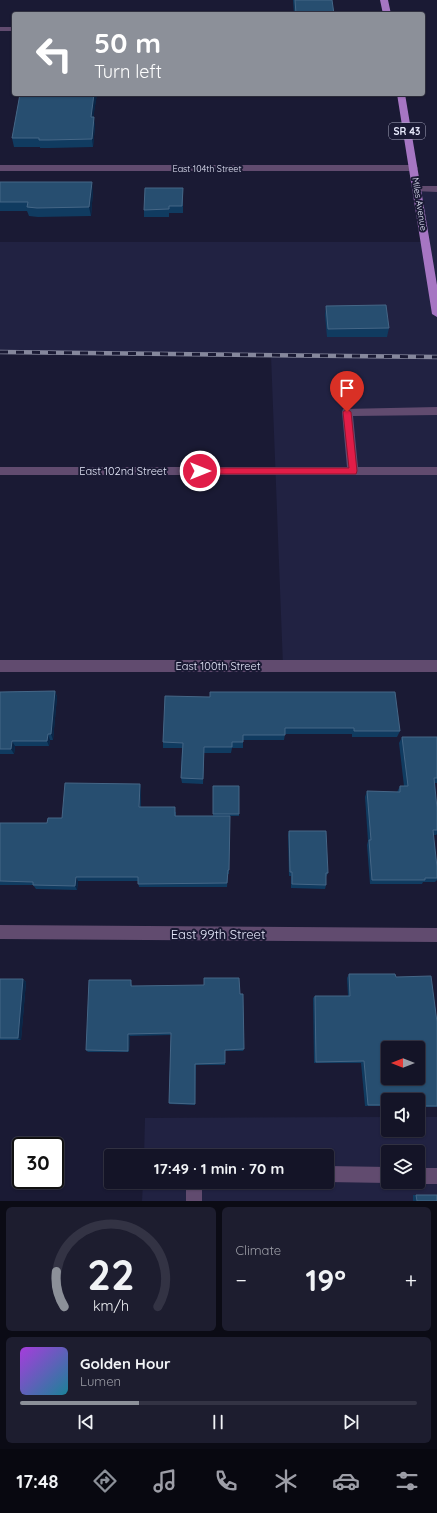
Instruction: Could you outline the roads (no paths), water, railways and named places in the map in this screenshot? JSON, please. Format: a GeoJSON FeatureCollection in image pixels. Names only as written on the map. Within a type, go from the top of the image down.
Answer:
{"type":"FeatureCollection","features":[{"type":"Feature","properties":{"kind":"main road"},"geometry":{"type":"LineString","coordinates":[[384,0],[387,12]]}},
{"type":"Feature","properties":{"kind":"main road","name":"Miles Avenue"},"geometry":{"type":"LineString","coordinates":[[401,96],[437,314]]}},
{"type":"Feature","properties":{"kind":"street"},"geometry":{"type":"LineString","coordinates":[[0,29],[12,29]]}},
{"type":"Feature","properties":{"kind":"street","name":"East 104th Street"},"geometry":{"type":"LineString","coordinates":[[0,168],[414,168]]}},
{"type":"Feature","properties":{"kind":"street"},"geometry":{"type":"LineString","coordinates":[[417,189],[437,189]]}},
{"type":"Feature","properties":{"kind":"street"},"geometry":{"type":"LineString","coordinates":[[353,471],[347,412],[437,411]]}},
{"type":"Feature","properties":{"kind":"street","name":"East 102nd Street"},"geometry":{"type":"LineString","coordinates":[[0,471],[437,472]]}},
{"type":"Feature","properties":{"kind":"street","name":"East 100th Street"},"geometry":{"type":"LineString","coordinates":[[0,666],[437,666]]}},
{"type":"Feature","properties":{"kind":"street","name":"East 99th Street"},"geometry":{"type":"LineString","coordinates":[[0,932],[437,935]]}},
{"type":"Feature","properties":{"kind":"street"},"geometry":{"type":"LineString","coordinates":[[334,1174],[381,1175]]}},
{"type":"Feature","properties":{"kind":"street"},"geometry":{"type":"LineString","coordinates":[[425,1176],[437,1176]]}},
{"type":"Feature","properties":{"kind":"street"},"geometry":{"type":"LineString","coordinates":[[194,1189],[194,1201]]}},
{"type":"Feature","properties":{"kind":"railway"},"geometry":{"type":"LineString","coordinates":[[0,352],[437,357]]}}]}
